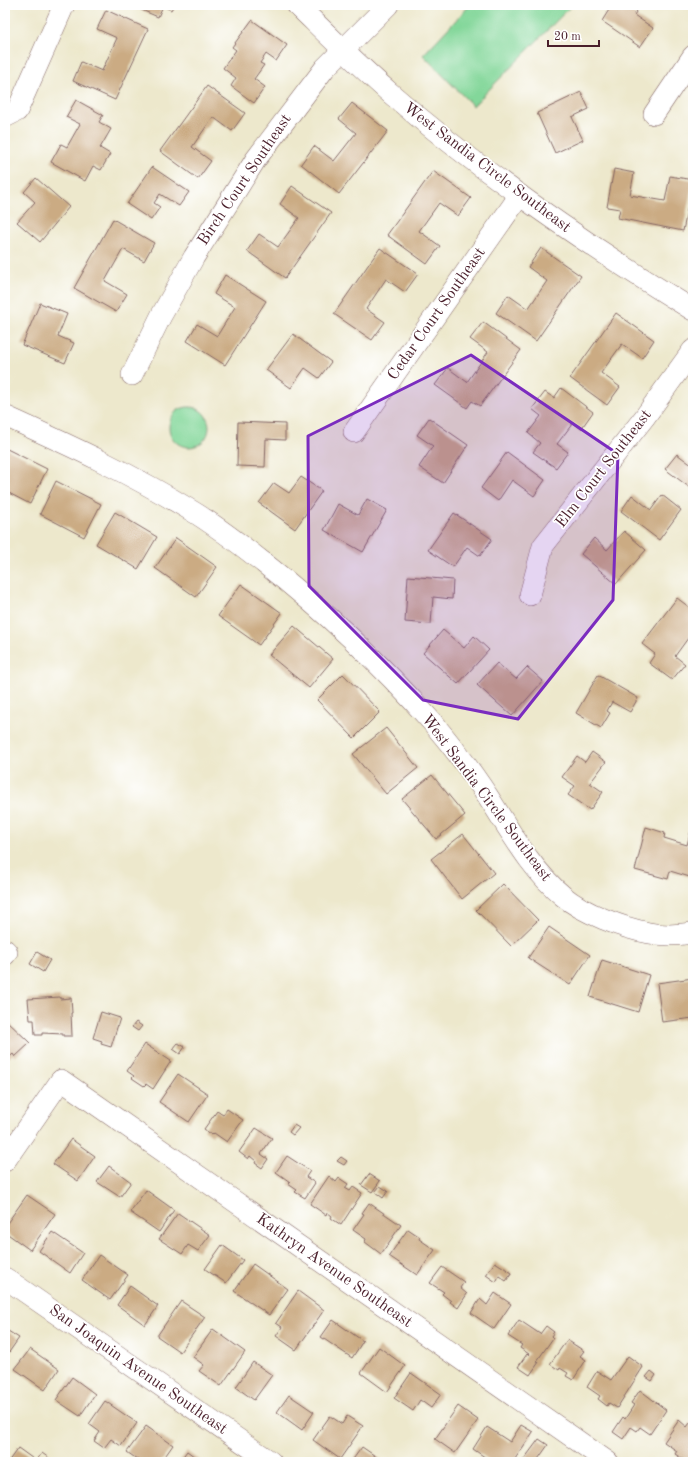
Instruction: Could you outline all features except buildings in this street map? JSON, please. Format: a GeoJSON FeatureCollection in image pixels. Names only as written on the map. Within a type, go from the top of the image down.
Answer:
{"type":"FeatureCollection","features":[{"type":"Feature","properties":{"kind":"street"},"geometry":{"type":"LineString","coordinates":[[5,117],[17,111],[64,5]]}},
{"type":"Feature","properties":{"kind":"street","name":"West Sandia Circle Southeast"},"geometry":{"type":"LineString","coordinates":[[297,5],[406,106],[452,144],[578,237],[693,310]]}},
{"type":"Feature","properties":{"kind":"street","name":"Birch Court Southeast"},"geometry":{"type":"LineString","coordinates":[[132,375],[161,316],[194,257],[256,159],[325,68],[388,5]]}},
{"type":"Feature","properties":{"kind":"street"},"geometry":{"type":"LineString","coordinates":[[654,114],[693,56]]}},
{"type":"Feature","properties":{"kind":"street","name":"Cedar Court Southeast"},"geometry":{"type":"LineString","coordinates":[[354,432],[520,195]]}},
{"type":"Feature","properties":{"kind":"street","name":"Elm Court Southeast"},"geometry":{"type":"LineString","coordinates":[[530,595],[543,546],[644,418],[693,350]]}},
{"type":"Feature","properties":{"kind":"street","name":"West Sandia Circle Southeast"},"geometry":{"type":"LineString","coordinates":[[5,416],[97,458],[192,511],[289,582],[334,620],[370,655],[433,724],[480,785],[525,854],[543,877],[564,897],[598,916],[649,933],[676,935],[693,934]]}},
{"type":"Feature","properties":{"kind":"street","name":"Kathryn Avenue Southeast"},"geometry":{"type":"LineString","coordinates":[[5,1161],[61,1080],[608,1462]]}},
{"type":"Feature","properties":{"kind":"street","name":"San Joaquin Avenue Southeast"},"geometry":{"type":"LineString","coordinates":[[5,1278],[271,1462]]}},
{"type":"Feature","properties":{"kind":"highlighted area"},"geometry":{"type":"Polygon","coordinates":[[[471,355],[618,454],[613,600],[518,719],[423,700],[309,586],[308,436],[471,355]]]}},
{"type":"Feature","properties":{"kind":"green space"},"geometry":{"type":"Polygon","coordinates":[[[470,5],[572,5],[473,106],[423,55],[470,5]]]}},
{"type":"Feature","properties":{"kind":"green space"},"geometry":{"type":"Polygon","coordinates":[[[193,407],[200,410],[206,416],[209,427],[208,435],[200,444],[193,447],[185,447],[178,444],[170,435],[169,423],[172,416],[181,408],[193,407]]]}}]}
